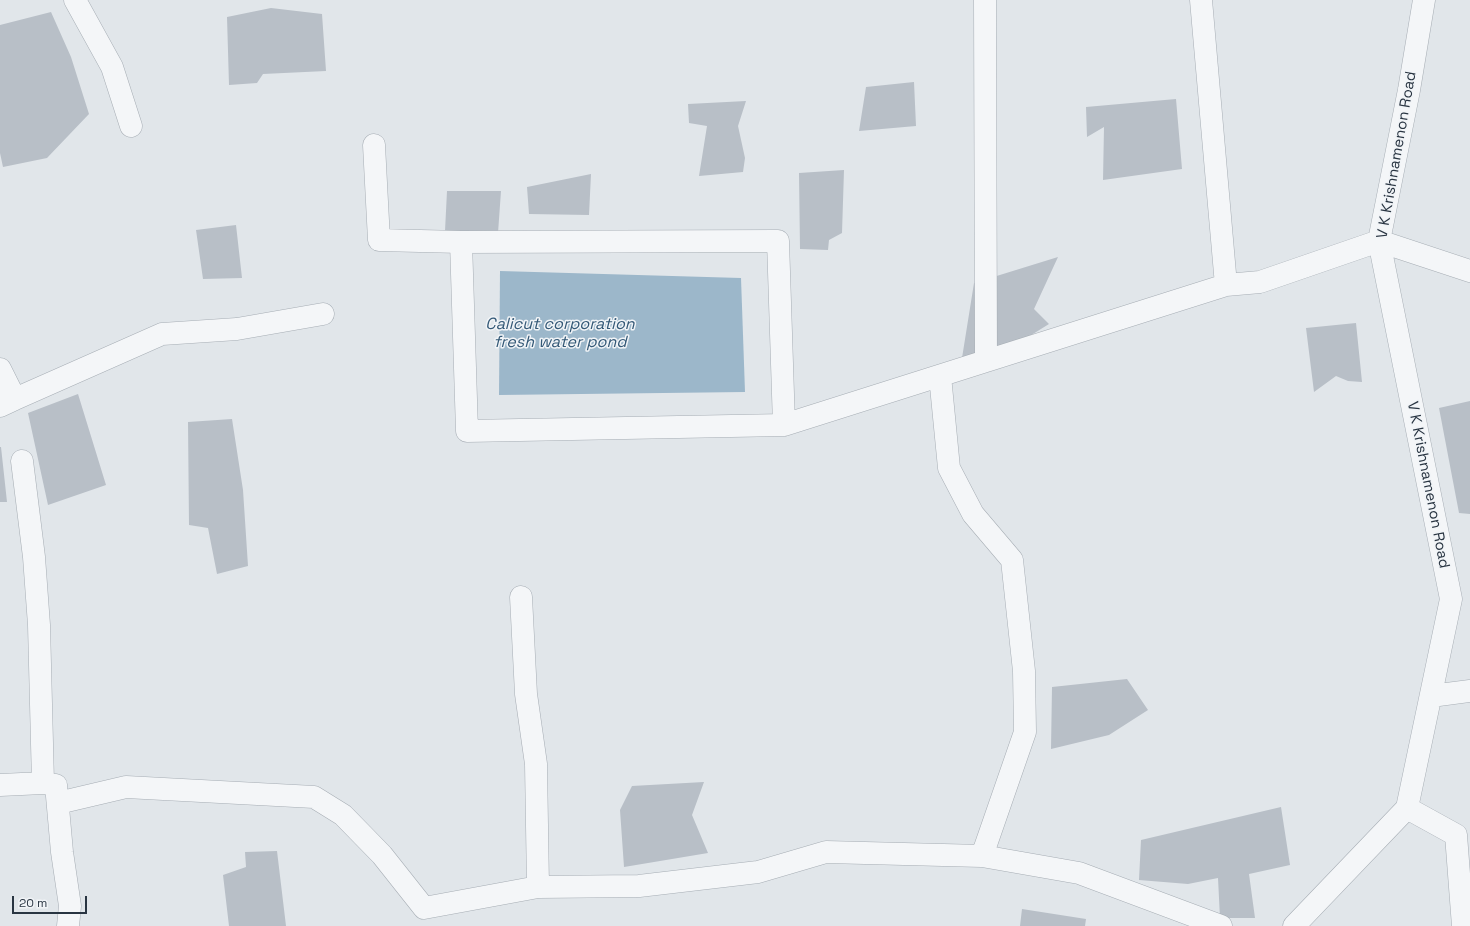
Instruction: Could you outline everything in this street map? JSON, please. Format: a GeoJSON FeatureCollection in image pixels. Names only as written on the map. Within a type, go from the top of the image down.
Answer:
{"type":"FeatureCollection","features":[{"type":"Feature","properties":{"kind":"street"},"geometry":{"type":"LineString","coordinates":[[75,0],[112,67],[131,126]]}},
{"type":"Feature","properties":{"kind":"street"},"geometry":{"type":"LineString","coordinates":[[985,0],[986,361]]}},
{"type":"Feature","properties":{"kind":"street"},"geometry":{"type":"LineString","coordinates":[[1202,0],[1226,285]]}},
{"type":"Feature","properties":{"kind":"street","name":"V K Krishnamenon Road"},"geometry":{"type":"LineString","coordinates":[[1407,808],[1451,599],[1380,241],[1410,90],[1424,0]]}},
{"type":"Feature","properties":{"kind":"street"},"geometry":{"type":"LineString","coordinates":[[374,145],[379,240],[461,242],[778,241],[784,425]]}},
{"type":"Feature","properties":{"kind":"street"},"geometry":{"type":"LineString","coordinates":[[461,242],[467,431],[784,425],[1226,285],[1260,282],[1380,241],[1470,271]]}},
{"type":"Feature","properties":{"kind":"street"},"geometry":{"type":"LineString","coordinates":[[0,368],[7,402],[162,334],[237,329],[323,314]]}},
{"type":"Feature","properties":{"kind":"street"},"geometry":{"type":"LineString","coordinates":[[940,376],[950,468],[973,514],[1012,560],[1024,671],[1025,732],[982,856]]}},
{"type":"Feature","properties":{"kind":"street"},"geometry":{"type":"LineString","coordinates":[[22,461],[34,557],[39,625],[43,784]]}},
{"type":"Feature","properties":{"kind":"street"},"geometry":{"type":"LineString","coordinates":[[521,597],[526,694],[536,764],[538,887]]}},
{"type":"Feature","properties":{"kind":"street"},"geometry":{"type":"LineString","coordinates":[[1431,696],[1470,691]]}},
{"type":"Feature","properties":{"kind":"street"},"geometry":{"type":"LineString","coordinates":[[0,785],[56,785],[62,852],[70,906],[68,926]]}},
{"type":"Feature","properties":{"kind":"street"},"geometry":{"type":"LineString","coordinates":[[58,803],[126,787],[314,797],[343,815],[382,855],[424,908],[538,887],[640,886],[758,872],[826,852],[982,856],[1079,873],[1221,926]]}},
{"type":"Feature","properties":{"kind":"street"},"geometry":{"type":"LineString","coordinates":[[1294,926],[1407,808],[1456,835],[1463,926]]}},
{"type":"Feature","properties":{"kind":"water","name":"Calicut corporation fresh water pond"},"geometry":{"type":"Polygon","coordinates":[[[500,271],[741,278],[745,392],[499,395],[500,271]]]}},
{"type":"Feature","properties":{"kind":"building"},"geometry":{"type":"Polygon","coordinates":[[[271,8],[322,14],[326,71],[263,74],[257,83],[229,85],[227,17],[271,8]]]}},
{"type":"Feature","properties":{"kind":"building"},"geometry":{"type":"Polygon","coordinates":[[[51,12],[71,57],[89,114],[47,158],[3,167],[0,153],[0,25],[51,12]]]}},
{"type":"Feature","properties":{"kind":"building"},"geometry":{"type":"Polygon","coordinates":[[[914,82],[916,126],[859,131],[866,87],[914,82]]]}},
{"type":"Feature","properties":{"kind":"building"},"geometry":{"type":"Polygon","coordinates":[[[1176,99],[1182,169],[1103,180],[1104,127],[1087,137],[1086,107],[1176,99]]]}},
{"type":"Feature","properties":{"kind":"building"},"geometry":{"type":"Polygon","coordinates":[[[746,101],[738,126],[745,158],[743,172],[699,176],[707,126],[689,123],[688,104],[746,101]]]}},
{"type":"Feature","properties":{"kind":"building"},"geometry":{"type":"Polygon","coordinates":[[[844,170],[842,233],[829,240],[828,250],[800,249],[799,173],[844,170]]]}},
{"type":"Feature","properties":{"kind":"building"},"geometry":{"type":"Polygon","coordinates":[[[591,174],[589,215],[529,214],[527,187],[591,174]]]}},
{"type":"Feature","properties":{"kind":"building"},"geometry":{"type":"Polygon","coordinates":[[[447,191],[501,191],[498,233],[445,231],[447,191]]]}},
{"type":"Feature","properties":{"kind":"building"},"geometry":{"type":"Polygon","coordinates":[[[236,225],[242,278],[203,279],[196,230],[236,225]]]}},
{"type":"Feature","properties":{"kind":"building"},"geometry":{"type":"Polygon","coordinates":[[[1058,257],[1034,309],[1049,324],[1020,342],[962,358],[974,283],[1058,257]]]}},
{"type":"Feature","properties":{"kind":"building"},"geometry":{"type":"Polygon","coordinates":[[[1356,323],[1362,382],[1348,381],[1336,376],[1314,392],[1306,328],[1356,323]]]}},
{"type":"Feature","properties":{"kind":"building"},"geometry":{"type":"Polygon","coordinates":[[[78,394],[106,485],[48,505],[28,413],[78,394]]]}},
{"type":"Feature","properties":{"kind":"building"},"geometry":{"type":"Polygon","coordinates":[[[1470,401],[1470,514],[1459,513],[1439,408],[1470,401]]]}},
{"type":"Feature","properties":{"kind":"building"},"geometry":{"type":"Polygon","coordinates":[[[232,419],[243,490],[248,566],[217,574],[208,528],[189,525],[188,422],[232,419]]]}},
{"type":"Feature","properties":{"kind":"building"},"geometry":{"type":"Polygon","coordinates":[[[1,447],[7,502],[0,502],[1,447]]]}},
{"type":"Feature","properties":{"kind":"building"},"geometry":{"type":"Polygon","coordinates":[[[1127,679],[1148,710],[1109,735],[1051,749],[1052,687],[1127,679]]]}},
{"type":"Feature","properties":{"kind":"building"},"geometry":{"type":"Polygon","coordinates":[[[704,782],[692,815],[708,853],[624,867],[620,810],[632,786],[704,782]]]}},
{"type":"Feature","properties":{"kind":"building"},"geometry":{"type":"Polygon","coordinates":[[[1281,807],[1290,865],[1249,874],[1255,918],[1220,918],[1218,878],[1188,884],[1139,880],[1141,840],[1281,807]]]}},
{"type":"Feature","properties":{"kind":"building"},"geometry":{"type":"Polygon","coordinates":[[[277,851],[286,926],[229,926],[223,875],[246,867],[245,852],[277,851]]]}},
{"type":"Feature","properties":{"kind":"building"},"geometry":{"type":"Polygon","coordinates":[[[1022,909],[1086,919],[1085,926],[1020,926],[1022,909]]]}}]}
